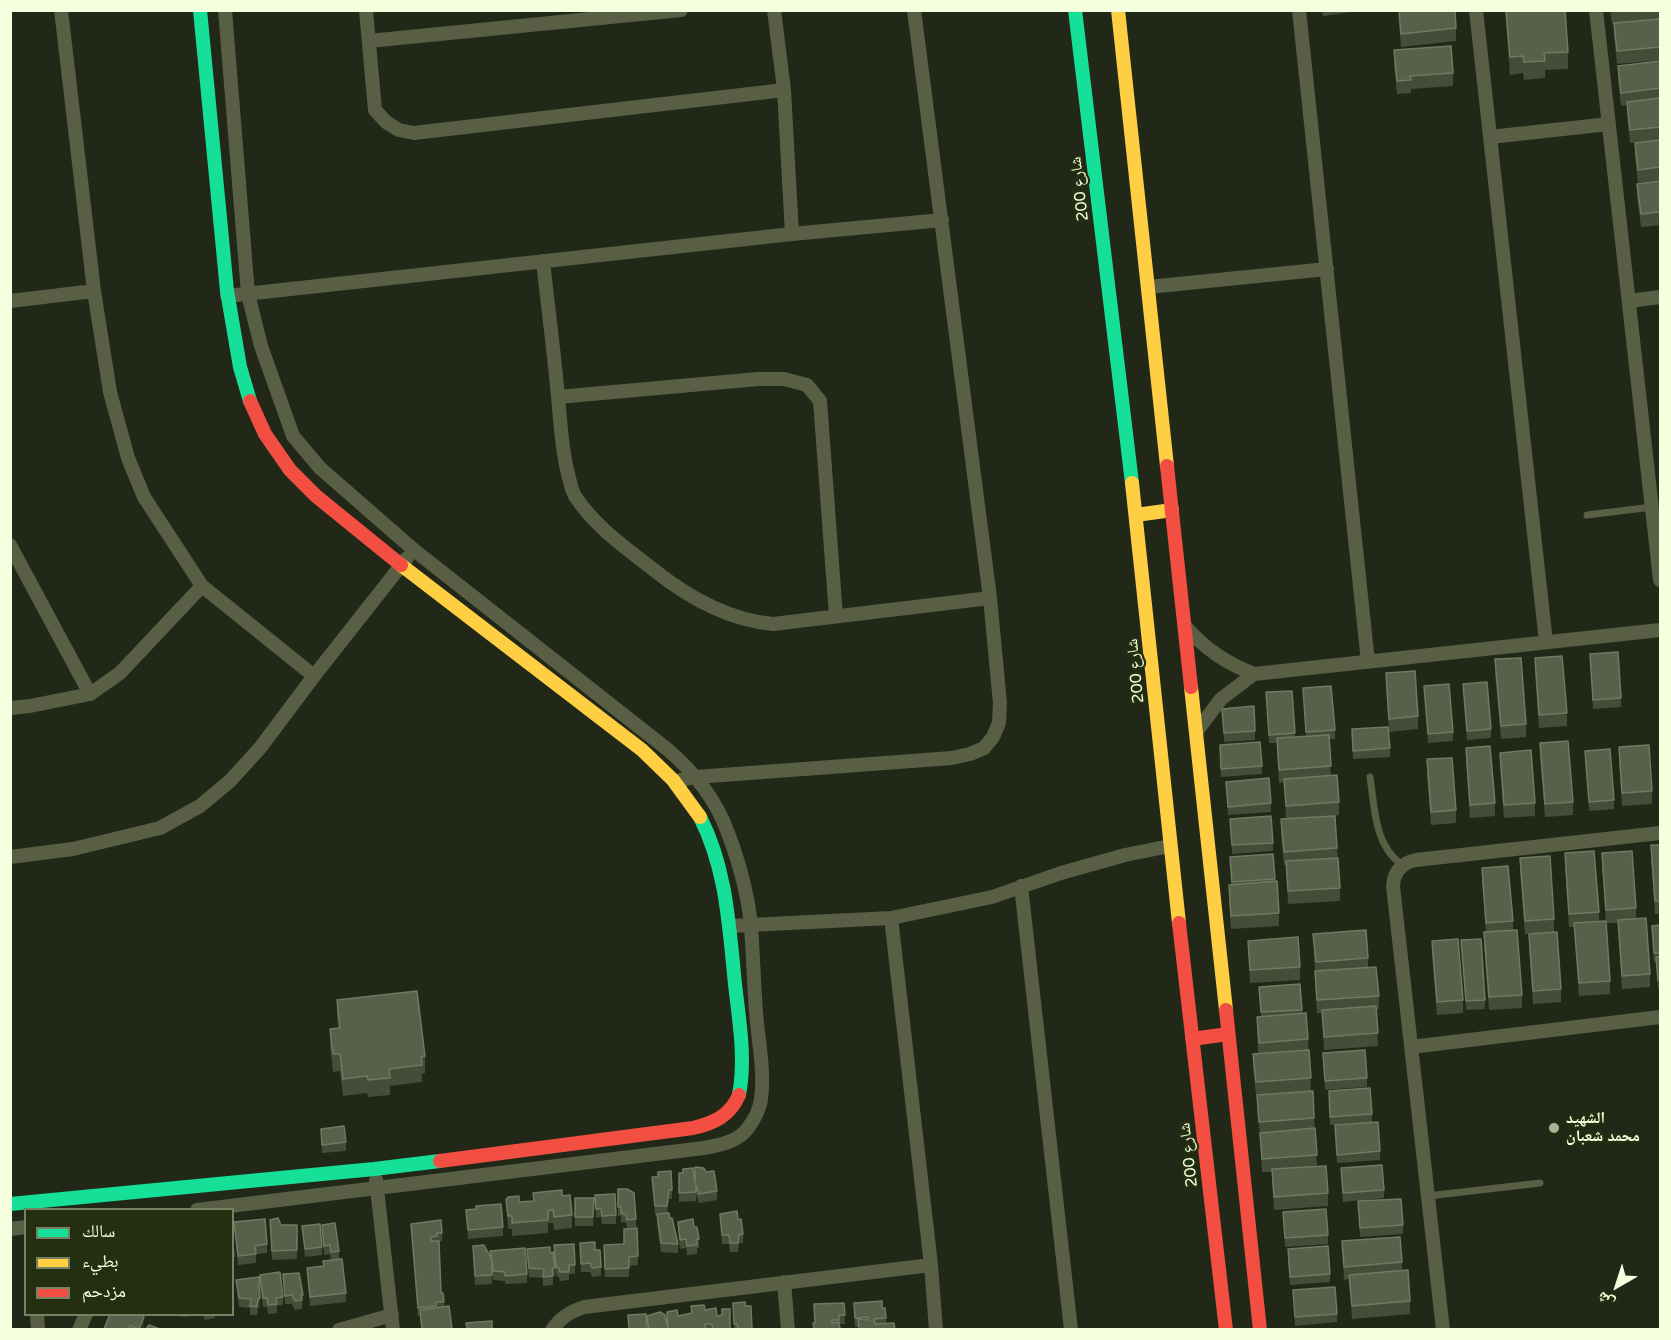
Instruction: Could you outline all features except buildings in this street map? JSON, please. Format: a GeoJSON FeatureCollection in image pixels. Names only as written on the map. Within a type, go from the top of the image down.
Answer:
{"type":"FeatureCollection","features":[{"type":"Feature","properties":{"kind":"street"},"geometry":{"type":"LineString","coordinates":[[61,10],[94,291],[110,392],[128,458],[144,497],[202,586],[314,676]]}},
{"type":"Feature","properties":{"kind":"street"},"geometry":{"type":"LineString","coordinates":[[10,1204],[28,1206],[374,1168],[684,1130],[721,1121],[737,1103],[741,1082],[740,1030],[725,887],[715,850],[698,815],[676,782],[614,728],[401,567],[318,496],[281,461],[260,424],[244,380],[227,297],[200,10]]}},
{"type":"Feature","properties":{"kind":"street"},"geometry":{"type":"LineString","coordinates":[[206,1208],[726,1144],[748,1129],[761,1099],[750,924],[739,867],[728,831],[696,777],[667,749],[414,550],[321,468],[293,436],[261,345],[248,294],[225,10]]}},
{"type":"Feature","properties":{"kind":"street"},"geometry":{"type":"LineString","coordinates":[[366,10],[375,110],[386,122],[399,130],[414,133],[784,90]]}},
{"type":"Feature","properties":{"kind":"street"},"geometry":{"type":"LineString","coordinates":[[369,41],[681,10]]}},
{"type":"Feature","properties":{"kind":"street"},"geometry":{"type":"LineString","coordinates":[[774,10],[784,90],[792,234]]}},
{"type":"Feature","properties":{"kind":"street"},"geometry":{"type":"LineString","coordinates":[[676,782],[696,777],[952,758],[984,748],[993,737],[999,723],[1000,703],[990,598],[914,10]]}},
{"type":"Feature","properties":{"kind":"street","name":"شارع 200"},"geometry":{"type":"LineString","coordinates":[[1075,10],[1136,515],[1170,846],[1226,1329]]}},
{"type":"Feature","properties":{"kind":"street"},"geometry":{"type":"LineString","coordinates":[[1118,10],[1260,1329]]}},
{"type":"Feature","properties":{"kind":"street"},"geometry":{"type":"LineString","coordinates":[[1299,10],[1368,662]]}},
{"type":"Feature","properties":{"kind":"street"},"geometry":{"type":"LineString","coordinates":[[1476,10],[1546,642]]}},
{"type":"Feature","properties":{"kind":"street"},"geometry":{"type":"LineString","coordinates":[[1596,10],[1660,580]]}},
{"type":"Feature","properties":{"kind":"street"},"geometry":{"type":"LineString","coordinates":[[1490,136],[1609,124]]}},
{"type":"Feature","properties":{"kind":"street"},"geometry":{"type":"LineString","coordinates":[[227,297],[792,234],[942,220]]}},
{"type":"Feature","properties":{"kind":"street"},"geometry":{"type":"LineString","coordinates":[[543,261],[558,397],[561,447],[573,493],[589,515],[674,586],[701,603],[751,622],[773,624],[990,598]]}},
{"type":"Feature","properties":{"kind":"street"},"geometry":{"type":"LineString","coordinates":[[1148,287],[1327,269]]}},
{"type":"Feature","properties":{"kind":"street"},"geometry":{"type":"LineString","coordinates":[[10,301],[94,291]]}},
{"type":"Feature","properties":{"kind":"street"},"geometry":{"type":"LineString","coordinates":[[1629,301],[1660,297]]}},
{"type":"Feature","properties":{"kind":"street"},"geometry":{"type":"LineString","coordinates":[[558,397],[758,379],[784,379],[807,385],[820,401],[836,616]]}},
{"type":"Feature","properties":{"kind":"street"},"geometry":{"type":"LineString","coordinates":[[1136,515],[1172,510]]}},
{"type":"Feature","properties":{"kind":"street"},"geometry":{"type":"LineString","coordinates":[[10,545],[90,694]]}},
{"type":"Feature","properties":{"kind":"street"},"geometry":{"type":"LineString","coordinates":[[10,857],[73,849],[160,828],[200,806],[230,781],[260,748],[414,550]]}},
{"type":"Feature","properties":{"kind":"street"},"geometry":{"type":"LineString","coordinates":[[10,708],[90,694],[120,673],[202,586]]}},
{"type":"Feature","properties":{"kind":"street"},"geometry":{"type":"LineString","coordinates":[[1185,626],[1215,656],[1254,674],[1660,630]]}},
{"type":"Feature","properties":{"kind":"street"},"geometry":{"type":"LineString","coordinates":[[1196,732],[1221,699],[1254,674]]}},
{"type":"Feature","properties":{"kind":"street"},"geometry":{"type":"LineString","coordinates":[[1443,1329],[1393,886],[1397,871],[1402,865],[1416,860],[1660,832]]}},
{"type":"Feature","properties":{"kind":"street"},"geometry":{"type":"LineString","coordinates":[[730,926],[891,918],[963,904],[1125,855],[1170,846]]}},
{"type":"Feature","properties":{"kind":"street"},"geometry":{"type":"LineString","coordinates":[[1021,886],[1071,1329]]}},
{"type":"Feature","properties":{"kind":"street"},"geometry":{"type":"LineString","coordinates":[[891,918],[931,1265],[936,1329]]}},
{"type":"Feature","properties":{"kind":"street"},"geometry":{"type":"LineString","coordinates":[[1411,1047],[1660,1017]]}},
{"type":"Feature","properties":{"kind":"street"},"geometry":{"type":"LineString","coordinates":[[1192,1039],[1228,1034]]}},
{"type":"Feature","properties":{"kind":"street"},"geometry":{"type":"LineString","coordinates":[[339,1329],[392,1322],[374,1168]]}},
{"type":"Feature","properties":{"kind":"street"},"geometry":{"type":"LineString","coordinates":[[552,1329],[559,1319],[572,1311],[584,1308],[931,1265]]}},
{"type":"Feature","properties":{"kind":"street"},"geometry":{"type":"LineString","coordinates":[[784,1282],[788,1329]]}},
{"type":"Feature","properties":{"kind":"lane"},"geometry":{"type":"LineString","coordinates":[[1587,515],[1652,507]]}},
{"type":"Feature","properties":{"kind":"lane"},"geometry":{"type":"LineString","coordinates":[[1370,777],[1379,835],[1387,852],[1402,865]]}},
{"type":"Feature","properties":{"kind":"lane"},"geometry":{"type":"LineString","coordinates":[[1428,1196],[1540,1183]]}},
{"type":"Feature","properties":{"kind":"traffic: fast"},"geometry":{"type":"LineString","coordinates":[[200,10],[227,291],[240,367],[250,401]]}},
{"type":"Feature","properties":{"kind":"traffic: fast"},"geometry":{"type":"LineString","coordinates":[[1075,10],[1132,483]]}},
{"type":"Feature","properties":{"kind":"traffic: fast"},"geometry":{"type":"LineString","coordinates":[[700,817],[716,857],[728,920],[741,1040],[742,1068],[739,1095]]}},
{"type":"Feature","properties":{"kind":"traffic: fast"},"geometry":{"type":"LineString","coordinates":[[10,1204],[440,1161]]}},
{"type":"Feature","properties":{"kind":"traffic: slow"},"geometry":{"type":"LineString","coordinates":[[1118,10],[1167,466]]}},
{"type":"Feature","properties":{"kind":"traffic: slow"},"geometry":{"type":"LineString","coordinates":[[1132,483],[1179,923]]}},
{"type":"Feature","properties":{"kind":"traffic: slow"},"geometry":{"type":"LineString","coordinates":[[1136,515],[1172,510]]}},
{"type":"Feature","properties":{"kind":"traffic: slow"},"geometry":{"type":"LineString","coordinates":[[401,565],[642,750],[673,780],[700,817]]}},
{"type":"Feature","properties":{"kind":"traffic: slow"},"geometry":{"type":"LineString","coordinates":[[1191,687],[1226,1010]]}},
{"type":"Feature","properties":{"kind":"traffic: jam"},"geometry":{"type":"LineString","coordinates":[[250,401],[265,434],[290,470],[316,496],[401,565]]}},
{"type":"Feature","properties":{"kind":"traffic: jam"},"geometry":{"type":"LineString","coordinates":[[1167,466],[1191,687]]}},
{"type":"Feature","properties":{"kind":"traffic: jam"},"geometry":{"type":"LineString","coordinates":[[1179,923],[1226,1330]]}},
{"type":"Feature","properties":{"kind":"traffic: jam"},"geometry":{"type":"LineString","coordinates":[[1226,1010],[1260,1330]]}},
{"type":"Feature","properties":{"kind":"traffic: jam"},"geometry":{"type":"LineString","coordinates":[[1192,1039],[1228,1034]]}},
{"type":"Feature","properties":{"kind":"traffic: jam"},"geometry":{"type":"LineString","coordinates":[[440,1161],[693,1128],[720,1118],[731,1108],[739,1095]]}},
{"type":"Feature","properties":{"kind":"place","name":"الشهيد محمد شعبان"},"geometry":{"type":"Point","coordinates":[1554,1128]}}]}
